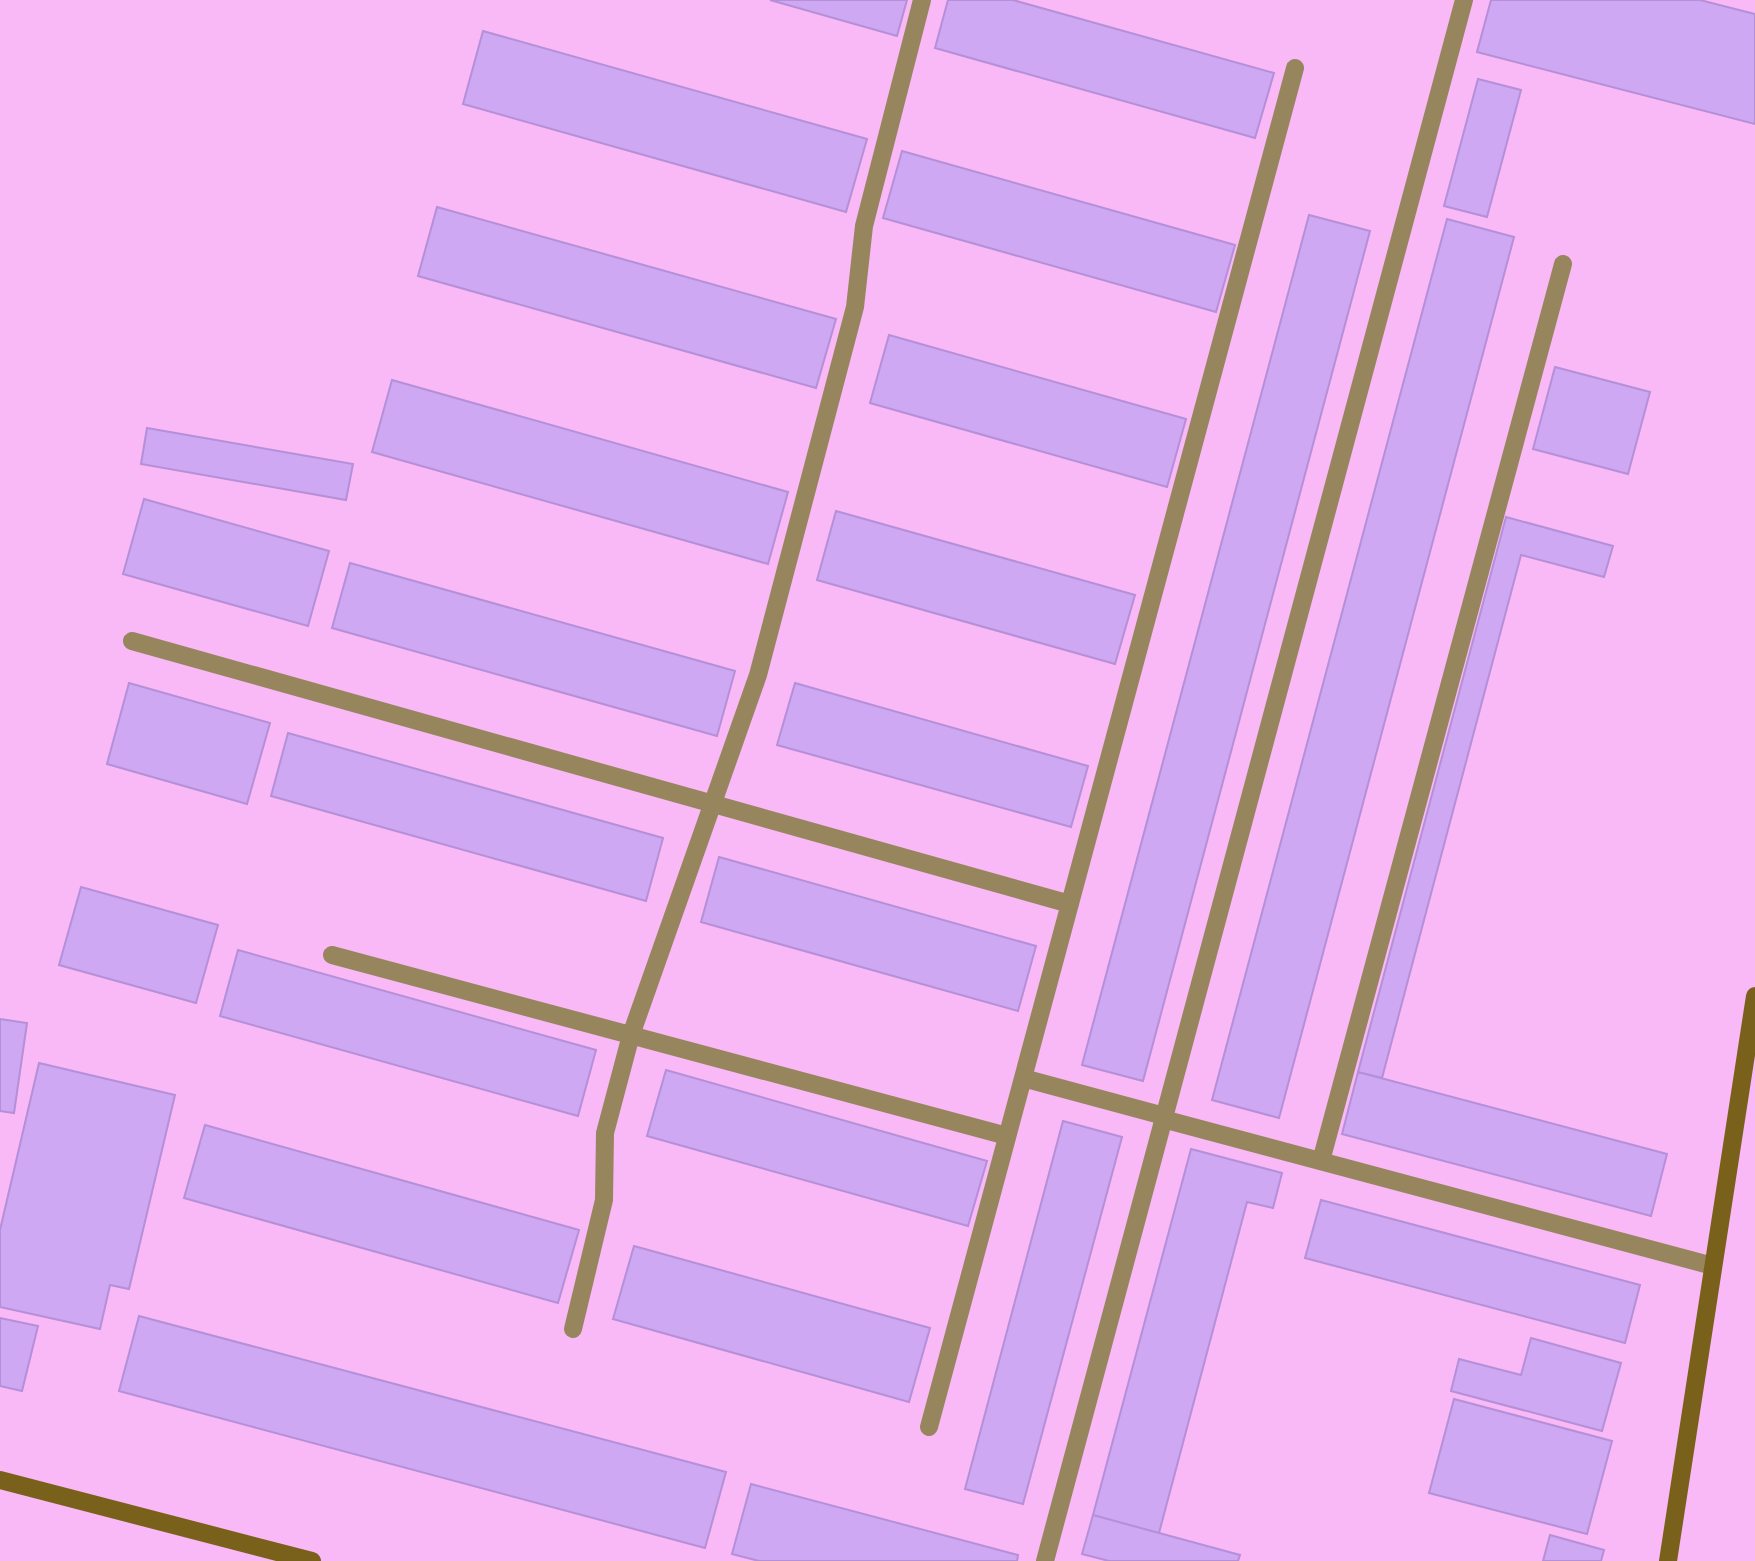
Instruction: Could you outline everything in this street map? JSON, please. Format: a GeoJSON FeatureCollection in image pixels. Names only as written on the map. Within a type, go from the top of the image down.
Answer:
{"type":"FeatureCollection","features":[{"type":"Feature","properties":{"kind":"street"},"geometry":{"type":"LineString","coordinates":[[572,1329],[604,1200],[605,1133],[631,1035],[758,675],[820,449],[855,307],[864,226],[922,0]]}},
{"type":"Feature","properties":{"kind":"street"},"geometry":{"type":"LineString","coordinates":[[1045,1561],[1464,0]]}},
{"type":"Feature","properties":{"kind":"street"},"geometry":{"type":"LineString","coordinates":[[929,1427],[1295,68]]}},
{"type":"Feature","properties":{"kind":"street"},"geometry":{"type":"LineString","coordinates":[[1321,1161],[1563,264]]}},
{"type":"Feature","properties":{"kind":"street"},"geometry":{"type":"LineString","coordinates":[[132,641],[1070,905]]}},
{"type":"Feature","properties":{"kind":"street"},"geometry":{"type":"LineString","coordinates":[[332,955],[1007,1136]]}},
{"type":"Feature","properties":{"kind":"street"},"geometry":{"type":"LineString","coordinates":[[1668,1561],[1755,996]]}},
{"type":"Feature","properties":{"kind":"street"},"geometry":{"type":"LineString","coordinates":[[1023,1078],[1713,1266]]}},
{"type":"Feature","properties":{"kind":"street"},"geometry":{"type":"LineString","coordinates":[[0,1480],[312,1561]]}},
{"type":"Feature","properties":{"kind":"building"},"geometry":{"type":"Polygon","coordinates":[[[770,0],[907,0],[897,36],[770,0]]]}},
{"type":"Feature","properties":{"kind":"building"},"geometry":{"type":"Polygon","coordinates":[[[948,0],[1013,0],[1274,73],[1255,138],[935,48],[948,0]]]}},
{"type":"Feature","properties":{"kind":"building"},"geometry":{"type":"Polygon","coordinates":[[[1491,0],[1700,0],[1755,14],[1755,124],[1477,52],[1491,0]]]}},
{"type":"Feature","properties":{"kind":"building"},"geometry":{"type":"Polygon","coordinates":[[[483,31],[867,139],[846,212],[463,104],[483,31]]]}},
{"type":"Feature","properties":{"kind":"building"},"geometry":{"type":"Polygon","coordinates":[[[1478,79],[1521,90],[1487,217],[1444,206],[1478,79]]]}},
{"type":"Feature","properties":{"kind":"building"},"geometry":{"type":"Polygon","coordinates":[[[902,151],[1235,245],[1216,312],[883,218],[902,151]]]}},
{"type":"Feature","properties":{"kind":"building"},"geometry":{"type":"Polygon","coordinates":[[[437,207],[836,319],[816,388],[418,276],[437,207]]]}},
{"type":"Feature","properties":{"kind":"building"},"geometry":{"type":"Polygon","coordinates":[[[1309,215],[1370,231],[1143,1081],[1082,1065],[1309,215]]]}},
{"type":"Feature","properties":{"kind":"building"},"geometry":{"type":"Polygon","coordinates":[[[1447,219],[1514,237],[1279,1118],[1212,1100],[1447,219]]]}},
{"type":"Feature","properties":{"kind":"building"},"geometry":{"type":"Polygon","coordinates":[[[889,335],[1186,419],[1167,487],[870,403],[889,335]]]}},
{"type":"Feature","properties":{"kind":"building"},"geometry":{"type":"Polygon","coordinates":[[[1555,367],[1650,392],[1628,474],[1533,449],[1555,367]]]}},
{"type":"Feature","properties":{"kind":"building"},"geometry":{"type":"Polygon","coordinates":[[[392,380],[788,492],[768,564],[372,452],[392,380]]]}},
{"type":"Feature","properties":{"kind":"building"},"geometry":{"type":"Polygon","coordinates":[[[147,428],[353,464],[346,500],[141,464],[147,428]]]}},
{"type":"Feature","properties":{"kind":"building"},"geometry":{"type":"Polygon","coordinates":[[[144,499],[329,551],[308,626],[123,574],[144,499]]]}},
{"type":"Feature","properties":{"kind":"building"},"geometry":{"type":"Polygon","coordinates":[[[836,511],[1135,595],[1115,664],[817,580],[836,511]]]}},
{"type":"Feature","properties":{"kind":"building"},"geometry":{"type":"Polygon","coordinates":[[[1506,517],[1613,546],[1604,577],[1521,555],[1382,1078],[1358,1072],[1506,517]]]}},
{"type":"Feature","properties":{"kind":"building"},"geometry":{"type":"Polygon","coordinates":[[[350,563],[735,671],[717,736],[332,628],[350,563]]]}},
{"type":"Feature","properties":{"kind":"building"},"geometry":{"type":"Polygon","coordinates":[[[129,683],[270,723],[247,804],[107,764],[129,683]]]}},
{"type":"Feature","properties":{"kind":"building"},"geometry":{"type":"Polygon","coordinates":[[[795,683],[1088,766],[1071,827],[777,745],[795,683]]]}},
{"type":"Feature","properties":{"kind":"building"},"geometry":{"type":"Polygon","coordinates":[[[288,733],[663,838],[646,901],[271,796],[288,733]]]}},
{"type":"Feature","properties":{"kind":"building"},"geometry":{"type":"Polygon","coordinates":[[[719,857],[1036,946],[1018,1011],[701,922],[719,857]]]}},
{"type":"Feature","properties":{"kind":"building"},"geometry":{"type":"Polygon","coordinates":[[[81,887],[218,925],[196,1003],[59,965],[81,887]]]}},
{"type":"Feature","properties":{"kind":"building"},"geometry":{"type":"Polygon","coordinates":[[[238,950],[596,1050],[578,1116],[220,1016],[238,950]]]}},
{"type":"Feature","properties":{"kind":"building"},"geometry":{"type":"Polygon","coordinates":[[[0,1019],[27,1023],[14,1113],[0,1111],[0,1019]]]}},
{"type":"Feature","properties":{"kind":"building"},"geometry":{"type":"Polygon","coordinates":[[[39,1063],[175,1095],[129,1289],[110,1285],[100,1329],[0,1307],[0,1230],[39,1063]]]}},
{"type":"Feature","properties":{"kind":"building"},"geometry":{"type":"Polygon","coordinates":[[[666,1070],[987,1161],[968,1226],[647,1136],[666,1070]]]}},
{"type":"Feature","properties":{"kind":"building"},"geometry":{"type":"Polygon","coordinates":[[[1358,1072],[1667,1154],[1651,1216],[1342,1134],[1358,1072]]]}},
{"type":"Feature","properties":{"kind":"building"},"geometry":{"type":"Polygon","coordinates":[[[1063,1121],[1122,1137],[1023,1504],[965,1489],[1063,1121]]]}},
{"type":"Feature","properties":{"kind":"building"},"geometry":{"type":"Polygon","coordinates":[[[205,1125],[579,1230],[558,1303],[184,1198],[205,1125]]]}},
{"type":"Feature","properties":{"kind":"building"},"geometry":{"type":"Polygon","coordinates":[[[1191,1149],[1282,1173],[1273,1208],[1247,1202],[1159,1533],[1093,1515],[1191,1149]]]}},
{"type":"Feature","properties":{"kind":"building"},"geometry":{"type":"Polygon","coordinates":[[[1321,1200],[1640,1285],[1625,1343],[1305,1258],[1321,1200]]]}},
{"type":"Feature","properties":{"kind":"building"},"geometry":{"type":"Polygon","coordinates":[[[634,1246],[930,1328],[909,1402],[613,1319],[634,1246]]]}},
{"type":"Feature","properties":{"kind":"building"},"geometry":{"type":"Polygon","coordinates":[[[139,1316],[726,1472],[705,1548],[119,1391],[139,1316]]]}},
{"type":"Feature","properties":{"kind":"building"},"geometry":{"type":"Polygon","coordinates":[[[0,1318],[38,1326],[22,1391],[0,1386],[0,1318]]]}},
{"type":"Feature","properties":{"kind":"building"},"geometry":{"type":"Polygon","coordinates":[[[1531,1338],[1621,1363],[1602,1431],[1451,1391],[1459,1359],[1521,1375],[1531,1338]]]}},
{"type":"Feature","properties":{"kind":"building"},"geometry":{"type":"Polygon","coordinates":[[[1454,1399],[1612,1441],[1587,1534],[1429,1493],[1454,1399]]]}},
{"type":"Feature","properties":{"kind":"building"},"geometry":{"type":"Polygon","coordinates":[[[751,1484],[1018,1555],[1017,1561],[759,1561],[732,1554],[751,1484]]]}},
{"type":"Feature","properties":{"kind":"building"},"geometry":{"type":"Polygon","coordinates":[[[1093,1515],[1240,1555],[1238,1561],[1109,1561],[1082,1554],[1093,1515]]]}},
{"type":"Feature","properties":{"kind":"building"},"geometry":{"type":"Polygon","coordinates":[[[1550,1535],[1604,1550],[1601,1561],[1543,1561],[1550,1535]]]}}]}
